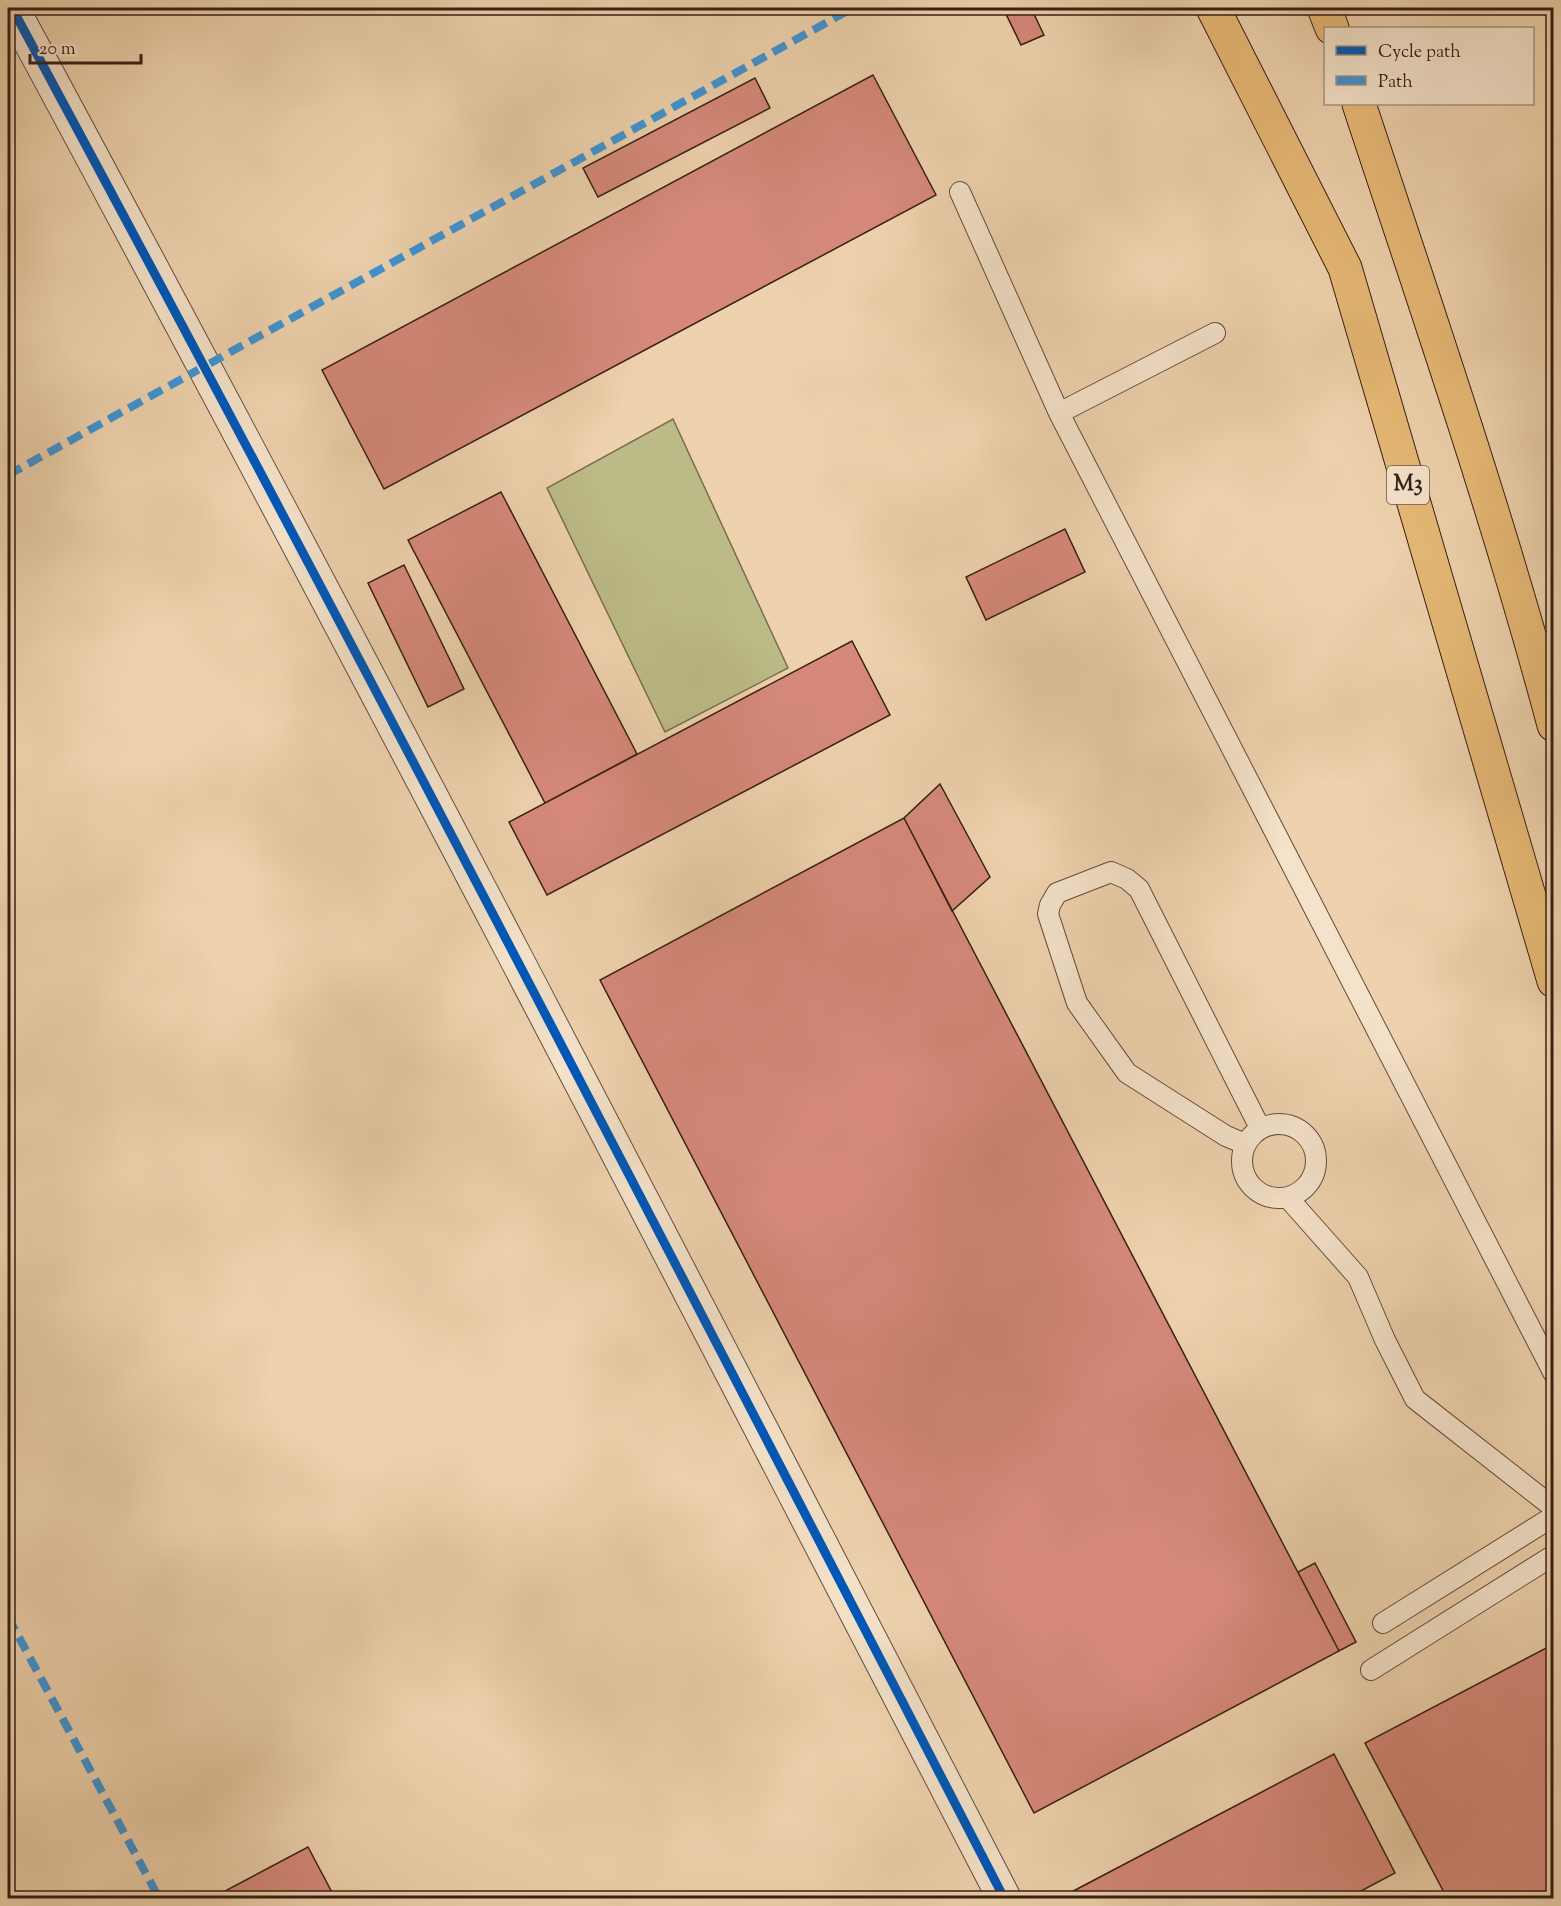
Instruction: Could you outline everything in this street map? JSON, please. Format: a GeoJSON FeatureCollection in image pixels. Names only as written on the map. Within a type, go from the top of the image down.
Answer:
{"type":"FeatureCollection","features":[{"type":"Feature","properties":{"kind":"highway","name":"M3"},"geometry":{"type":"LineString","coordinates":[[1213,8],[1345,268],[1554,981]]}},
{"type":"Feature","properties":{"kind":"highway"},"geometry":{"type":"LineString","coordinates":[[1324,8],[1332,27]]}},
{"type":"Feature","properties":{"kind":"highway"},"geometry":{"type":"LineString","coordinates":[[1359,105],[1460,405],[1525,618],[1554,725]]}},
{"type":"Feature","properties":{"kind":"street"},"geometry":{"type":"LineString","coordinates":[[12,8],[211,377],[1004,1899]]}},
{"type":"Feature","properties":{"kind":"lane"},"geometry":{"type":"LineString","coordinates":[[960,192],[1059,413],[1554,1374]]}},
{"type":"Feature","properties":{"kind":"lane"},"geometry":{"type":"LineString","coordinates":[[1059,413],[1215,333]]}},
{"type":"Feature","properties":{"kind":"lane"},"geometry":{"type":"LineString","coordinates":[[1245,1144],[1226,1136],[1126,1072],[1077,1003],[1048,914],[1057,893],[1111,872],[1127,879],[1139,889],[1260,1128]]}},
{"type":"Feature","properties":{"kind":"lane"},"geometry":{"type":"LineString","coordinates":[[1281,1123],[1301,1130],[1314,1147],[1316,1168],[1306,1187],[1288,1198],[1267,1197],[1250,1185],[1242,1165],[1245,1144],[1260,1128],[1281,1123]]}},
{"type":"Feature","properties":{"kind":"lane"},"geometry":{"type":"LineString","coordinates":[[1288,1198],[1359,1277],[1385,1340],[1415,1399],[1554,1508]]}},
{"type":"Feature","properties":{"kind":"lane"},"geometry":{"type":"LineString","coordinates":[[1383,1623],[1554,1516]]}},
{"type":"Feature","properties":{"kind":"lane"},"geometry":{"type":"LineString","coordinates":[[1371,1670],[1554,1556]]}},
{"type":"Feature","properties":{"kind":"shaded area"},"geometry":{"type":"Polygon","coordinates":[[[673,419],[788,668],[665,732],[547,488],[673,419]]]}},
{"type":"Feature","properties":{"kind":"building"},"geometry":{"type":"Polygon","coordinates":[[[1014,8],[1031,8],[1044,35],[1021,45],[1005,12],[1014,8]]]}},
{"type":"Feature","properties":{"kind":"building"},"geometry":{"type":"Polygon","coordinates":[[[873,75],[936,195],[384,489],[322,370],[873,75]]]}},
{"type":"Feature","properties":{"kind":"building"},"geometry":{"type":"Polygon","coordinates":[[[755,78],[770,108],[598,197],[583,168],[755,78]]]}},
{"type":"Feature","properties":{"kind":"building"},"geometry":{"type":"Polygon","coordinates":[[[501,492],[637,754],[545,803],[408,540],[501,492]]]}},
{"type":"Feature","properties":{"kind":"building"},"geometry":{"type":"Polygon","coordinates":[[[1065,529],[1085,572],[986,620],[966,577],[1065,529]]]}},
{"type":"Feature","properties":{"kind":"building"},"geometry":{"type":"Polygon","coordinates":[[[404,565],[464,689],[428,707],[368,583],[404,565]]]}},
{"type":"Feature","properties":{"kind":"building"},"geometry":{"type":"Polygon","coordinates":[[[852,641],[890,715],[547,895],[509,822],[852,641]]]}},
{"type":"Feature","properties":{"kind":"building"},"geometry":{"type":"Polygon","coordinates":[[[940,784],[990,877],[952,911],[904,818],[940,784]]]}},
{"type":"Feature","properties":{"kind":"building"},"geometry":{"type":"Polygon","coordinates":[[[904,818],[1339,1651],[1034,1813],[600,980],[904,818]]]}},
{"type":"Feature","properties":{"kind":"building"},"geometry":{"type":"Polygon","coordinates":[[[1315,1563],[1356,1642],[1339,1651],[1298,1572],[1315,1563]]]}},
{"type":"Feature","properties":{"kind":"building"},"geometry":{"type":"Polygon","coordinates":[[[1554,1644],[1554,1898],[1447,1898],[1365,1743],[1554,1644]]]}},
{"type":"Feature","properties":{"kind":"building"},"geometry":{"type":"Polygon","coordinates":[[[1334,1754],[1395,1873],[1348,1898],[1060,1898],[1334,1754]]]}},
{"type":"Feature","properties":{"kind":"building"},"geometry":{"type":"Polygon","coordinates":[[[308,1847],[335,1898],[212,1898],[308,1847]]]}},
{"type":"Feature","properties":{"kind":"marked path"},"geometry":{"type":"LineString","coordinates":[[8,475],[853,8]]}},
{"type":"Feature","properties":{"kind":"marked path"},"geometry":{"type":"LineString","coordinates":[[8,1617],[159,1898]]}},
{"type":"Feature","properties":{"kind":"cycle path"},"geometry":{"type":"LineString","coordinates":[[12,8],[388,714],[1004,1898]]}}]}
